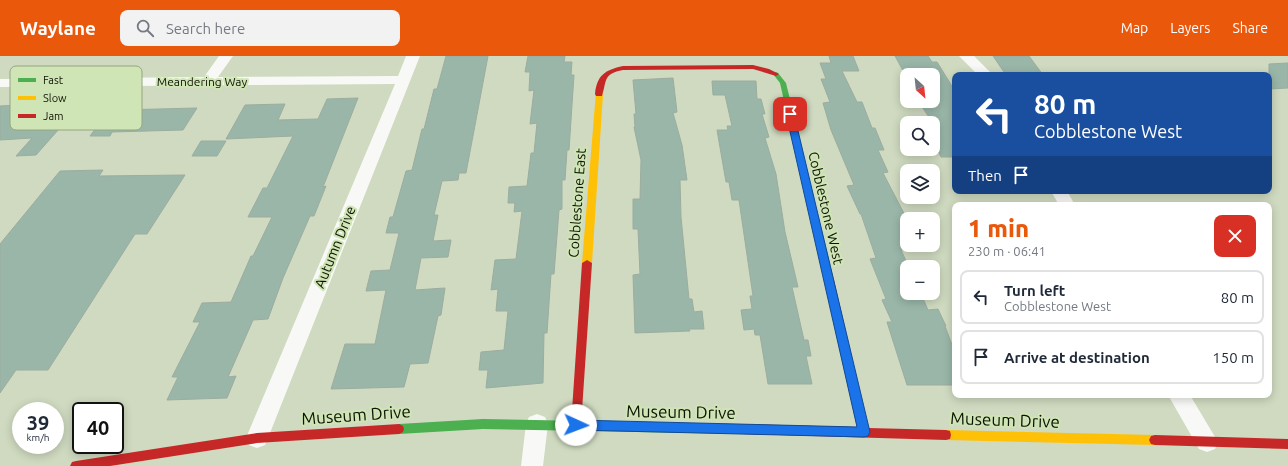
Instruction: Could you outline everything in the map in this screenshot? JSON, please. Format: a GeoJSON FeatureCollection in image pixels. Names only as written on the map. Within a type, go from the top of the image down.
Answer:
{"type":"FeatureCollection","features":[{"type":"Feature","properties":{"kind":"street"},"geometry":{"type":"LineString","coordinates":[[208,81],[226,56]]}},
{"type":"Feature","properties":{"kind":"street","name":"Autumn Drive"},"geometry":{"type":"LineString","coordinates":[[258,438],[413,56]]}},
{"type":"Feature","properties":{"kind":"street"},"geometry":{"type":"LineString","coordinates":[[966,56],[983,72]]}},
{"type":"Feature","properties":{"kind":"street","name":"Cobblestone East"},"geometry":{"type":"LineString","coordinates":[[576,425],[601,78],[619,68],[694,67]]}},
{"type":"Feature","properties":{"kind":"street","name":"Cobblestone West"},"geometry":{"type":"LineString","coordinates":[[694,67],[766,68],[780,76],[783,83],[864,432]]}},
{"type":"Feature","properties":{"kind":"street","name":"Meandering Way"},"geometry":{"type":"LineString","coordinates":[[142,82],[403,80]]}},
{"type":"Feature","properties":{"kind":"street","name":"Meandering Way"},"geometry":{"type":"LineString","coordinates":[[0,83],[10,83]]}},
{"type":"Feature","properties":{"kind":"street"},"geometry":{"type":"LineString","coordinates":[[1181,398],[1207,442]]}},
{"type":"Feature","properties":{"kind":"street","name":"Museum Drive"},"geometry":{"type":"LineString","coordinates":[[76,466],[258,438],[483,424],[864,432],[1288,444]]}},
{"type":"Feature","properties":{"kind":"street"},"geometry":{"type":"LineString","coordinates":[[532,466],[537,424]]}},
{"type":"Feature","properties":{"kind":"building"},"geometry":{"type":"Polygon","coordinates":[[[446,56],[488,56],[466,173],[459,173],[458,180],[442,181],[434,215],[438,215],[433,241],[451,240],[448,257],[421,258],[415,290],[445,288],[441,315],[438,316],[428,363],[410,364],[404,387],[331,389],[345,344],[375,344],[386,290],[366,291],[371,271],[390,270],[399,233],[386,233],[390,217],[393,217],[406,171],[412,170],[422,129],[424,129],[434,89],[437,89],[446,56]]]}},
{"type":"Feature","properties":{"kind":"building"},"geometry":{"type":"Polygon","coordinates":[[[528,56],[565,56],[564,62],[572,62],[571,75],[574,75],[569,150],[567,150],[565,180],[562,180],[562,209],[559,210],[554,274],[551,274],[547,333],[544,333],[543,383],[486,388],[488,370],[479,370],[481,352],[504,350],[508,311],[496,311],[498,289],[491,290],[495,260],[516,259],[522,211],[514,212],[515,203],[508,203],[509,187],[527,186],[531,153],[534,153],[537,123],[530,124],[534,90],[529,91],[530,72],[525,72],[528,56]]]}},
{"type":"Feature","properties":{"kind":"building"},"geometry":{"type":"Polygon","coordinates":[[[829,56],[853,56],[859,71],[842,71],[857,102],[862,102],[872,128],[875,128],[884,150],[878,150],[888,172],[883,173],[903,212],[900,212],[900,252],[902,252],[906,260],[900,260],[900,300],[924,300],[928,310],[938,309],[946,326],[952,345],[952,385],[907,385],[887,322],[892,322],[882,300],[886,299],[870,259],[876,258],[861,214],[847,186],[854,185],[831,130],[823,103],[830,102],[821,79],[826,79],[820,63],[831,63],[829,56]]]}},
{"type":"Feature","properties":{"kind":"building"},"geometry":{"type":"Polygon","coordinates":[[[895,56],[928,56],[932,62],[937,62],[952,86],[952,157],[941,157],[940,155],[940,116],[928,116],[923,108],[940,108],[940,68],[902,68],[895,56]]]}},
{"type":"Feature","properties":{"kind":"building"},"geometry":{"type":"Polygon","coordinates":[[[993,56],[1029,56],[1041,72],[1004,72],[993,56]]]}},
{"type":"Feature","properties":{"kind":"building"},"geometry":{"type":"Polygon","coordinates":[[[1288,63],[1288,88],[1272,89],[1272,72],[1269,72],[1269,64],[1288,63]]]}},
{"type":"Feature","properties":{"kind":"building"},"geometry":{"type":"Polygon","coordinates":[[[673,78],[677,112],[673,113],[682,145],[687,180],[680,180],[681,217],[689,299],[692,299],[694,312],[702,311],[704,329],[635,333],[633,275],[640,274],[638,229],[633,229],[633,199],[640,199],[641,160],[634,127],[634,114],[636,114],[633,80],[673,78]]]}},
{"type":"Feature","properties":{"kind":"building"},"geometry":{"type":"Polygon","coordinates":[[[712,81],[756,81],[757,99],[761,99],[765,114],[762,114],[769,137],[765,138],[776,174],[785,232],[798,287],[792,287],[804,340],[808,340],[811,356],[806,356],[812,384],[768,384],[760,335],[755,335],[754,329],[744,330],[741,310],[752,309],[750,296],[753,296],[739,200],[732,200],[729,182],[726,182],[717,130],[728,130],[727,126],[732,126],[725,95],[713,95],[712,81]]]}},
{"type":"Feature","properties":{"kind":"building"},"geometry":{"type":"Polygon","coordinates":[[[358,98],[323,187],[326,186],[314,216],[310,216],[283,278],[268,319],[253,320],[228,377],[236,376],[227,398],[167,400],[178,377],[172,377],[200,322],[193,322],[202,303],[231,302],[251,256],[253,256],[272,217],[248,217],[263,188],[267,188],[293,136],[226,139],[245,105],[285,104],[278,120],[318,119],[327,99],[358,98]]]}},
{"type":"Feature","properties":{"kind":"building"},"geometry":{"type":"Polygon","coordinates":[[[10,105],[10,130],[58,130],[36,155],[16,156],[32,138],[0,140],[0,106],[10,105]]]}},
{"type":"Feature","properties":{"kind":"building"},"geometry":{"type":"Polygon","coordinates":[[[197,108],[183,130],[112,132],[110,136],[90,136],[94,130],[142,130],[142,109],[197,108]]]}},
{"type":"Feature","properties":{"kind":"building"},"geometry":{"type":"Polygon","coordinates":[[[201,141],[226,141],[217,156],[192,156],[201,141]]]}},
{"type":"Feature","properties":{"kind":"building"},"geometry":{"type":"Polygon","coordinates":[[[103,170],[99,176],[185,175],[147,234],[135,234],[48,370],[16,370],[0,393],[0,244],[60,171],[103,170]]]}},
{"type":"Feature","properties":{"kind":"traffic: fast"},"geometry":{"type":"LineString","coordinates":[[776,74],[783,83],[829,280]]}},
{"type":"Feature","properties":{"kind":"traffic: fast"},"geometry":{"type":"LineString","coordinates":[[399,429],[483,424],[741,429]]}},
{"type":"Feature","properties":{"kind":"traffic: slow"},"geometry":{"type":"LineString","coordinates":[[587,263],[599,94]]}},
{"type":"Feature","properties":{"kind":"traffic: slow"},"geometry":{"type":"LineString","coordinates":[[946,435],[1155,440]]}},
{"type":"Feature","properties":{"kind":"traffic: jam"},"geometry":{"type":"LineString","coordinates":[[599,94],[602,79],[608,73],[623,68],[753,67],[767,70],[776,74]]}},
{"type":"Feature","properties":{"kind":"traffic: jam"},"geometry":{"type":"LineString","coordinates":[[576,425],[587,263]]}},
{"type":"Feature","properties":{"kind":"traffic: jam"},"geometry":{"type":"LineString","coordinates":[[829,280],[864,432]]}},
{"type":"Feature","properties":{"kind":"traffic: jam"},"geometry":{"type":"LineString","coordinates":[[76,466],[257,438],[399,429]]}},
{"type":"Feature","properties":{"kind":"traffic: jam"},"geometry":{"type":"LineString","coordinates":[[741,429],[946,435]]}},
{"type":"Feature","properties":{"kind":"traffic: jam"},"geometry":{"type":"LineString","coordinates":[[1155,440],[1288,444]]}},
{"type":"Feature","properties":{"kind":"route"},"geometry":{"type":"LineString","coordinates":[[576,425],[864,432],[790,114]]}}]}
